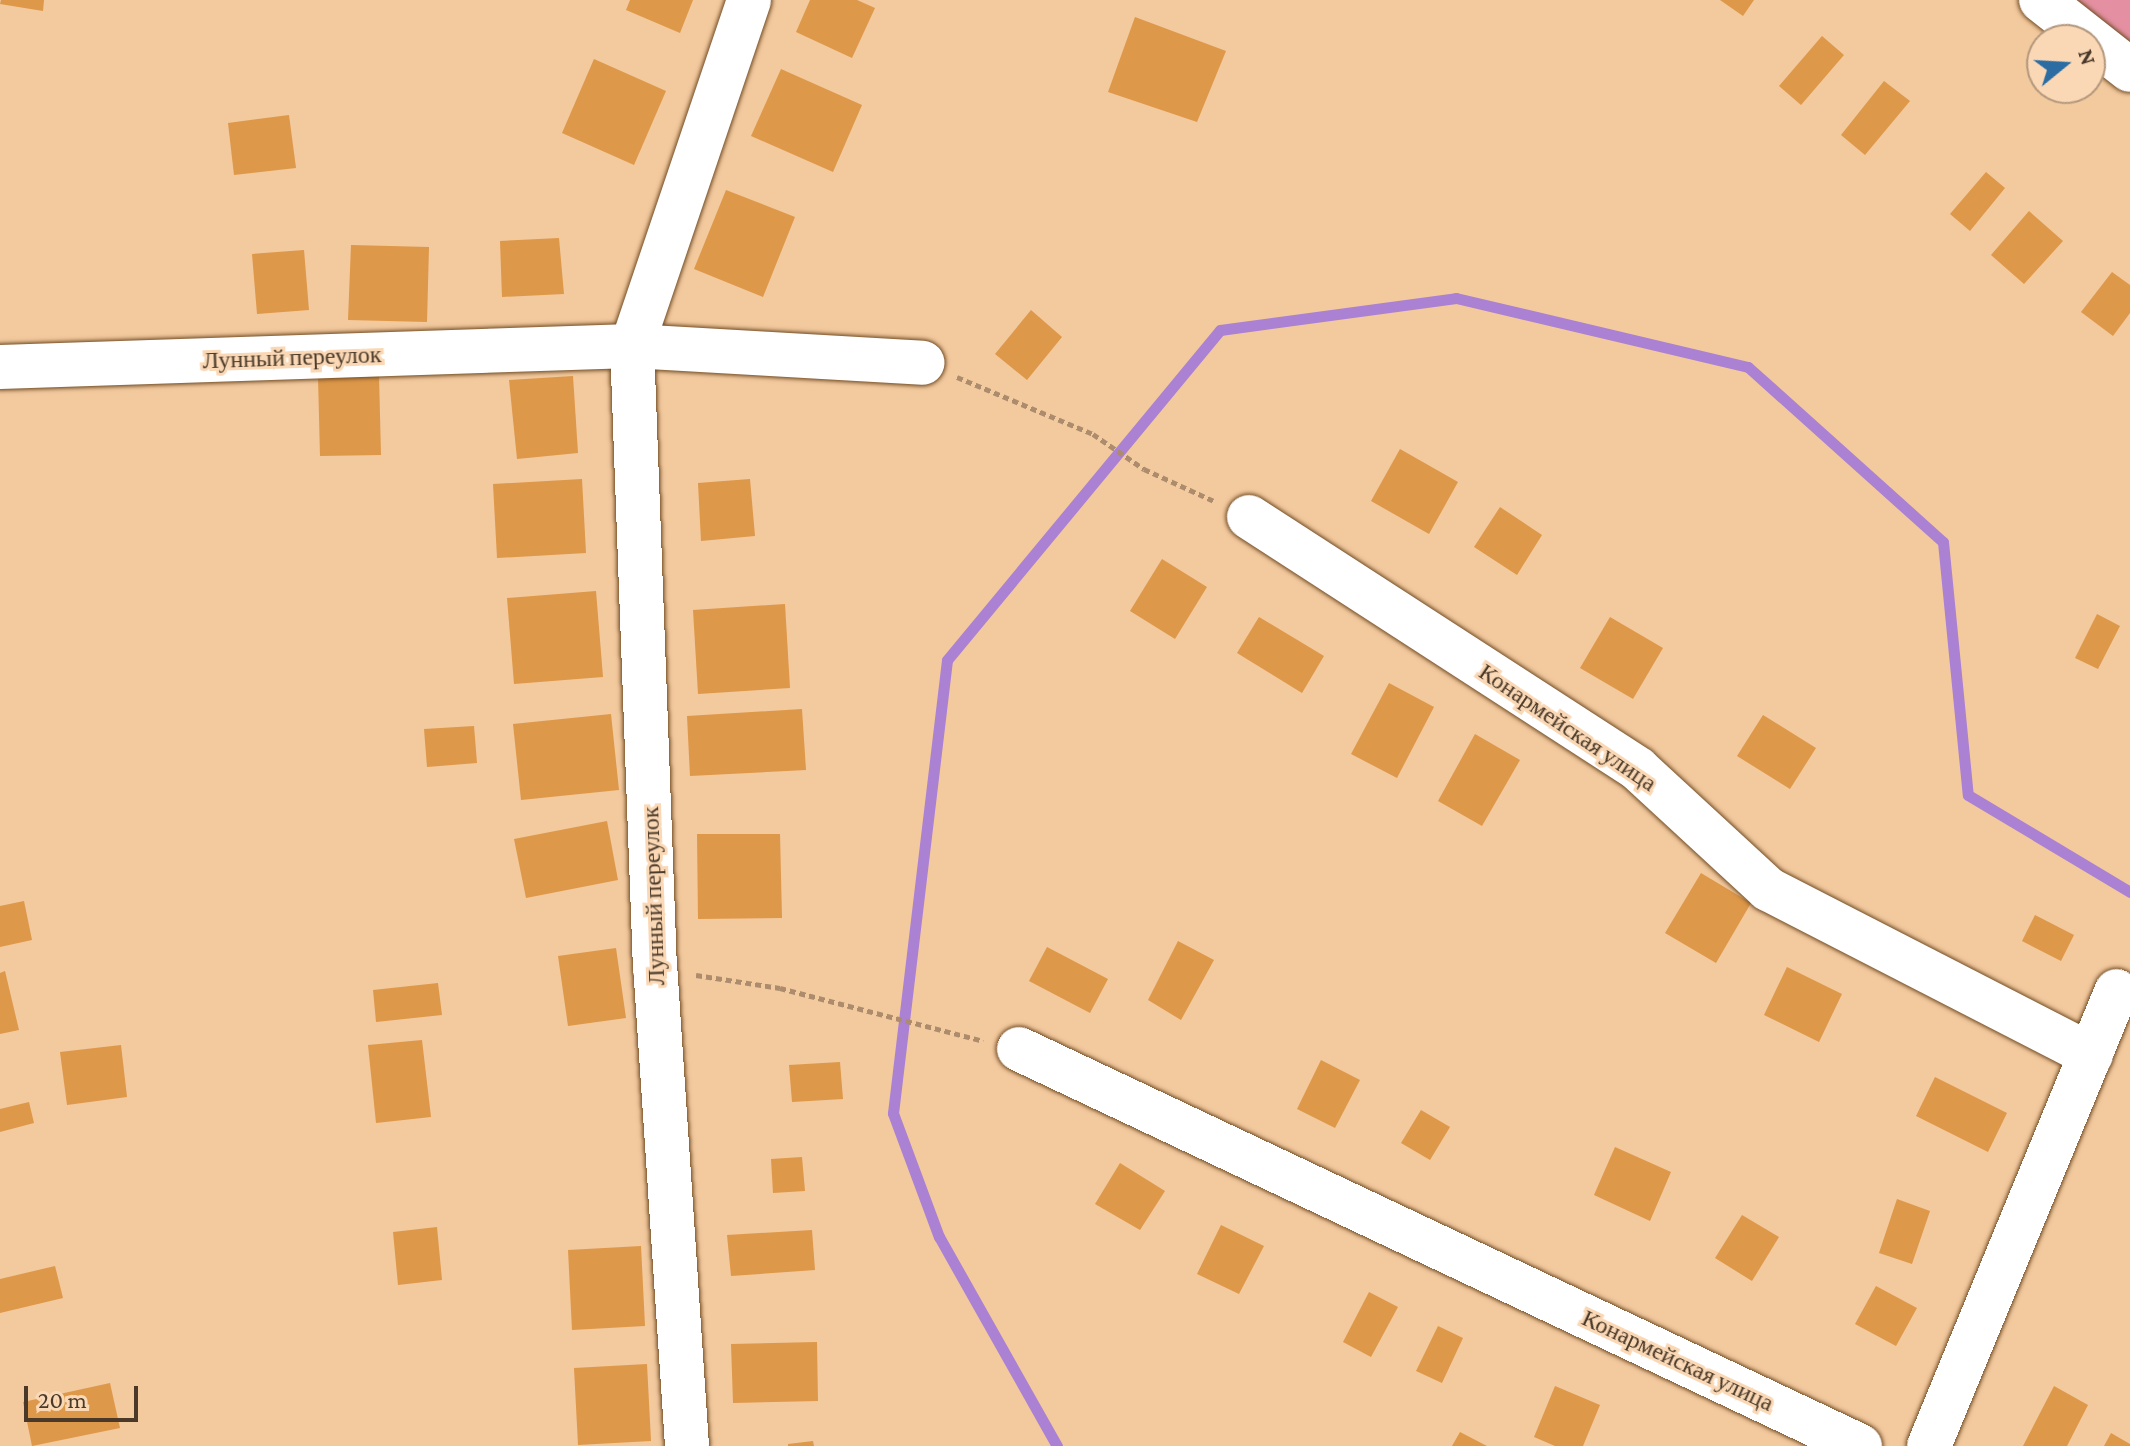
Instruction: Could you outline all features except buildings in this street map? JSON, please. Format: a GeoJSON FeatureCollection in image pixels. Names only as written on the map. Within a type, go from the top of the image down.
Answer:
{"type":"FeatureCollection","features":[{"type":"Feature","properties":{"kind":"street","name":"Лунный переулок"},"geometry":{"type":"LineString","coordinates":[[687,1446],[655,969],[632,346],[749,0]]}},
{"type":"Feature","properties":{"kind":"street"},"geometry":{"type":"LineString","coordinates":[[2041,0],[2130,70]]}},
{"type":"Feature","properties":{"kind":"street","name":"Лунный переулок"},"geometry":{"type":"LineString","coordinates":[[0,367],[632,346],[923,363]]}},
{"type":"Feature","properties":{"kind":"street","name":"Конармейская улица"},"geometry":{"type":"LineString","coordinates":[[1249,517],[1638,769],[1768,889],[2091,1055]]}},
{"type":"Feature","properties":{"kind":"street"},"geometry":{"type":"LineString","coordinates":[[1929,1446],[2117,991]]}},
{"type":"Feature","properties":{"kind":"street","name":"Конармейская улица"},"geometry":{"type":"LineString","coordinates":[[1019,1049],[1860,1446]]}},
{"type":"Feature","properties":{"kind":"path"},"geometry":{"type":"LineString","coordinates":[[923,363],[1093,434],[1144,469],[1249,517]]}},
{"type":"Feature","properties":{"kind":"path"},"geometry":{"type":"LineString","coordinates":[[655,969],[780,988],[941,1031]]}},
{"type":"Feature","properties":{"kind":"shaded area"},"geometry":{"type":"Polygon","coordinates":[[[2070,0],[2130,0],[2130,45],[2070,0]]]}},
{"type":"Feature","properties":{"kind":"waterway"},"geometry":{"type":"LineString","coordinates":[[1057,1446],[939,1237],[893,1113],[947,660],[1220,330],[1456,298],[1748,367],[1943,542],[1968,795],[2130,892]]}}]}
